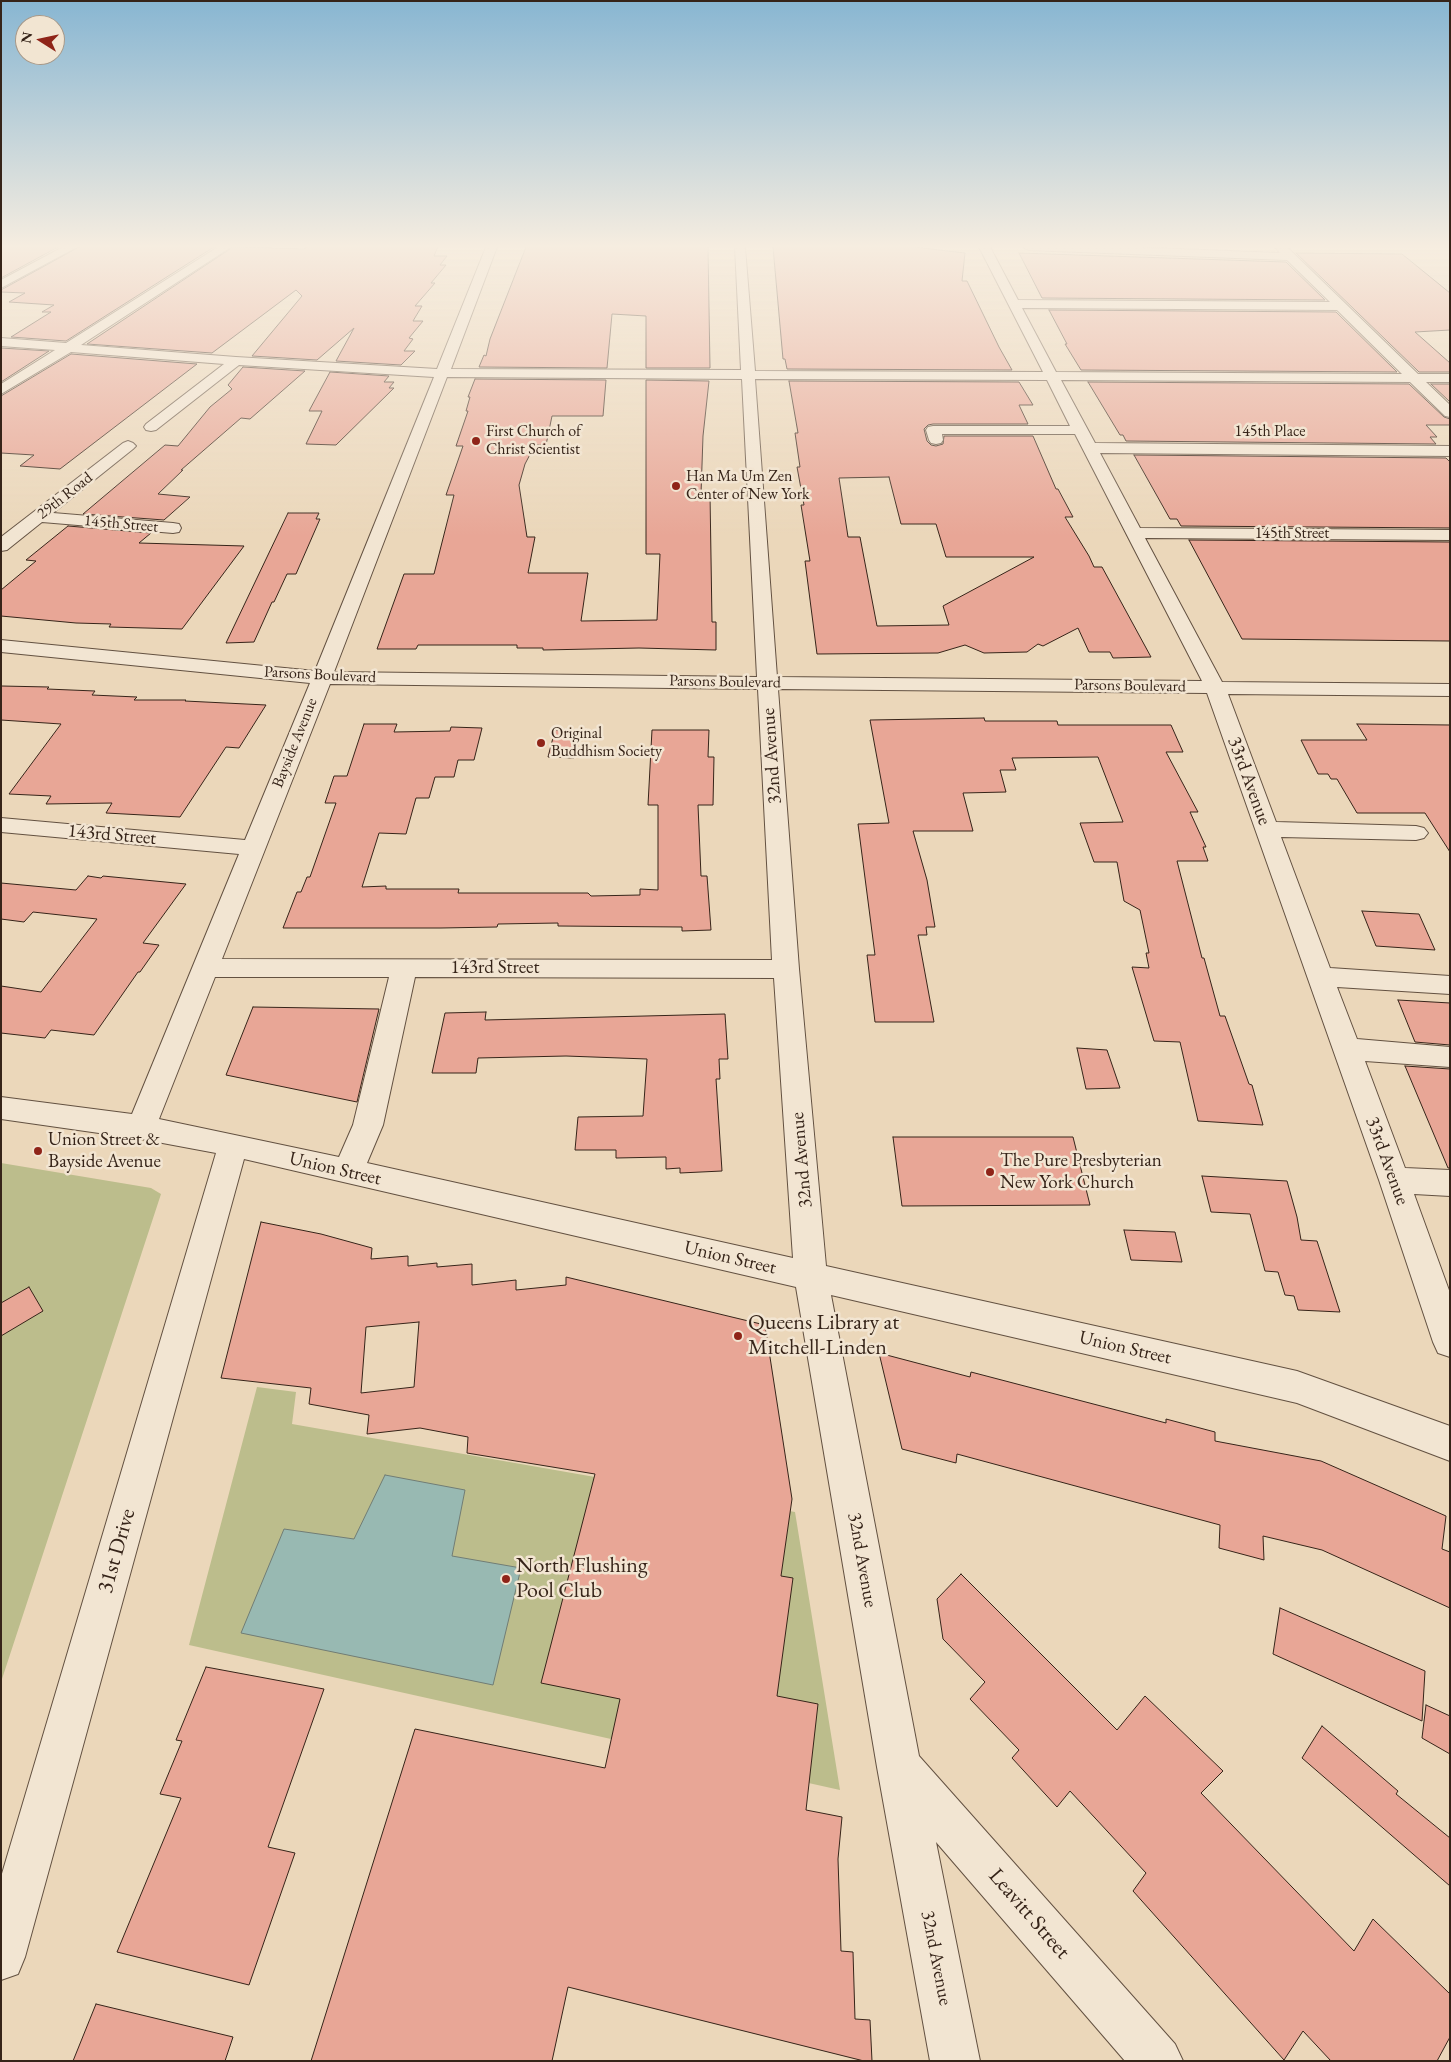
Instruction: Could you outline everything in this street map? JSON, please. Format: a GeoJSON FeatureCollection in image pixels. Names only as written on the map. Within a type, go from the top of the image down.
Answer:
{"type":"FeatureCollection","features":[{"type":"Feature","properties":{"kind":"street"},"geometry":{"type":"LineString","coordinates":[[18,343],[236,361],[441,373],[1450,378]]}},
{"type":"Feature","properties":{"kind":"street"},"geometry":{"type":"LineString","coordinates":[[1,390],[76,343]]}},
{"type":"Feature","properties":{"kind":"street","name":"Bayside Avenue"},"geometry":{"type":"LineString","coordinates":[[141,1127],[322,678],[453,343]]}},
{"type":"Feature","properties":{"kind":"street","name":"32nd Avenue"},"geometry":{"type":"LineString","coordinates":[[746,343],[786,969],[811,1277],[899,1767],[955,2061]]}},
{"type":"Feature","properties":{"kind":"street","name":"33rd Avenue"},"geometry":{"type":"LineString","coordinates":[[1034,343],[1215,687],[1394,1180],[1450,1342]]}},
{"type":"Feature","properties":{"kind":"street"},"geometry":{"type":"LineString","coordinates":[[1378,343],[1450,413]]}},
{"type":"Feature","properties":{"kind":"street","name":"29th Road"},"geometry":{"type":"LineString","coordinates":[[1,546],[138,434],[236,361]]}},
{"type":"Feature","properties":{"kind":"street","name":"145th Place"},"geometry":{"type":"LineString","coordinates":[[936,440],[933,430],[1085,439],[1450,451]]}},
{"type":"Feature","properties":{"kind":"street","name":"145th Street"},"geometry":{"type":"LineString","coordinates":[[38,517],[173,528]]}},
{"type":"Feature","properties":{"kind":"street","name":"145th Street"},"geometry":{"type":"LineString","coordinates":[[1135,533],[1450,535]]}},
{"type":"Feature","properties":{"kind":"street","name":"Parsons Boulevard"},"geometry":{"type":"LineString","coordinates":[[1,646],[322,678],[1450,690]]}},
{"type":"Feature","properties":{"kind":"street","name":"143rd Street"},"geometry":{"type":"LineString","coordinates":[[1,825],[252,848]]}},
{"type":"Feature","properties":{"kind":"street"},"geometry":{"type":"LineString","coordinates":[[1266,829],[1416,833]]}},
{"type":"Feature","properties":{"kind":"street","name":"143rd Street"},"geometry":{"type":"LineString","coordinates":[[204,968],[786,969]]}},
{"type":"Feature","properties":{"kind":"street"},"geometry":{"type":"LineString","coordinates":[[348,1172],[368,1125],[404,968]]}},
{"type":"Feature","properties":{"kind":"street"},"geometry":{"type":"LineString","coordinates":[[1320,977],[1450,985]]}},
{"type":"Feature","properties":{"kind":"street"},"geometry":{"type":"LineString","coordinates":[[1346,1049],[1450,1057]]}},
{"type":"Feature","properties":{"kind":"street","name":"Union Street"},"geometry":{"type":"LineString","coordinates":[[1,1108],[141,1127],[233,1146],[1297,1388],[1450,1444]]}},
{"type":"Feature","properties":{"kind":"street","name":"31st Drive"},"geometry":{"type":"LineString","coordinates":[[1,1957],[233,1146]]}},
{"type":"Feature","properties":{"kind":"street"},"geometry":{"type":"LineString","coordinates":[[1394,1180],[1450,1183]]}},
{"type":"Feature","properties":{"kind":"street","name":"Leavitt Street"},"geometry":{"type":"LineString","coordinates":[[899,1767],[1158,2061]]}},
{"type":"Feature","properties":{"kind":"green space"},"geometry":{"type":"Polygon","coordinates":[[[1,1163],[151,1188],[161,1194],[1,1682],[1,1163]]]}},
{"type":"Feature","properties":{"kind":"green space","name":"North Flushing Pool Club"},"geometry":{"type":"Polygon","coordinates":[[[257,1387],[296,1392],[292,1424],[795,1512],[840,1790],[189,1645],[257,1387]]]}},
{"type":"Feature","properties":{"kind":"water"},"geometry":{"type":"Polygon","coordinates":[[[385,1475],[465,1490],[452,1556],[521,1568],[493,1685],[241,1633],[284,1529],[354,1539],[385,1475]]]}},
{"type":"Feature","properties":{"kind":"building"},"geometry":{"type":"Polygon","coordinates":[[[88,343],[225,343],[212,353],[88,343]]]}},
{"type":"Feature","properties":{"kind":"building"},"geometry":{"type":"Polygon","coordinates":[[[263,343],[336,343],[317,360],[252,356],[263,343]]]}},
{"type":"Feature","properties":{"kind":"building"},"geometry":{"type":"Polygon","coordinates":[[[346,343],[410,343],[404,351],[415,351],[401,365],[336,361],[346,343]]]}},
{"type":"Feature","properties":{"kind":"building"},"geometry":{"type":"Polygon","coordinates":[[[489,343],[609,343],[607,368],[479,367],[484,355],[486,356],[489,343]]]}},
{"type":"Feature","properties":{"kind":"building"},"geometry":{"type":"Polygon","coordinates":[[[646,343],[710,343],[710,368],[646,368],[646,343]]]}},
{"type":"Feature","properties":{"kind":"building"},"geometry":{"type":"Polygon","coordinates":[[[782,343],[997,343],[1012,370],[787,369],[785,359],[783,359],[782,343]]]}},
{"type":"Feature","properties":{"kind":"building"},"geometry":{"type":"Polygon","coordinates":[[[1368,343],[1397,372],[1081,370],[1065,344],[1368,343]]]}},
{"type":"Feature","properties":{"kind":"building"},"geometry":{"type":"Polygon","coordinates":[[[1389,343],[1428,343],[1450,363],[1450,372],[1419,372],[1389,343]]]}},
{"type":"Feature","properties":{"kind":"building"},"geometry":{"type":"Polygon","coordinates":[[[1,348],[49,351],[1,382],[1,348]]]}},
{"type":"Feature","properties":{"kind":"building"},"geometry":{"type":"Polygon","coordinates":[[[71,354],[197,364],[60,469],[20,466],[34,455],[1,453],[1,396],[71,354]]]}},
{"type":"Feature","properties":{"kind":"building"},"geometry":{"type":"Polygon","coordinates":[[[243,367],[305,371],[250,419],[241,418],[181,470],[183,470],[158,494],[190,497],[164,520],[83,514],[165,445],[178,446],[210,407],[232,389],[228,385],[243,367]]]}},
{"type":"Feature","properties":{"kind":"building"},"geometry":{"type":"Polygon","coordinates":[[[330,372],[389,376],[384,382],[394,382],[389,388],[394,388],[336,445],[306,444],[322,411],[309,411],[330,372]]]}},
{"type":"Feature","properties":{"kind":"building"},"geometry":{"type":"Polygon","coordinates":[[[475,379],[606,380],[603,416],[552,416],[546,445],[535,445],[525,464],[519,485],[527,537],[535,537],[528,573],[588,573],[581,621],[657,620],[660,554],[646,554],[646,380],[709,381],[703,436],[701,494],[710,494],[712,622],[716,622],[716,650],[639,648],[543,650],[543,648],[517,648],[517,645],[418,645],[416,649],[377,649],[404,574],[434,574],[454,495],[446,495],[463,446],[456,446],[468,411],[466,411],[470,397],[468,397],[475,379]]]}},
{"type":"Feature","properties":{"kind":"building"},"geometry":{"type":"Polygon","coordinates":[[[789,381],[1019,382],[1033,405],[1019,405],[1028,424],[933,424],[928,425],[924,429],[927,441],[931,445],[936,446],[943,444],[944,436],[1033,436],[1056,489],[1058,489],[1073,517],[1065,517],[1094,567],[1102,567],[1151,657],[1113,658],[1110,652],[1089,652],[1078,628],[1043,646],[1038,644],[1027,652],[984,653],[965,645],[938,653],[817,654],[805,561],[810,561],[801,505],[804,505],[797,467],[800,467],[795,433],[798,433],[789,381]],[[889,477],[839,478],[848,537],[860,537],[877,626],[949,625],[943,606],[1034,557],[946,557],[936,524],[901,524],[889,477]]]}},
{"type":"Feature","properties":{"kind":"building"},"geometry":{"type":"Polygon","coordinates":[[[1088,382],[1409,384],[1444,417],[1450,419],[1450,425],[1426,425],[1437,437],[1430,437],[1436,444],[1126,441],[1123,435],[1120,435],[1088,382]]]}},
{"type":"Feature","properties":{"kind":"building"},"geometry":{"type":"Polygon","coordinates":[[[1431,384],[1450,384],[1450,402],[1431,384]]]}},
{"type":"Feature","properties":{"kind":"building"},"geometry":{"type":"Polygon","coordinates":[[[1134,455],[1446,458],[1450,462],[1450,528],[1181,526],[1177,519],[1170,519],[1134,455]]]}},
{"type":"Feature","properties":{"kind":"building"},"geometry":{"type":"Polygon","coordinates":[[[288,513],[319,513],[316,519],[320,519],[296,574],[287,574],[254,642],[226,643],[288,513]]]}},
{"type":"Feature","properties":{"kind":"building"},"geometry":{"type":"Polygon","coordinates":[[[68,526],[151,533],[139,543],[244,546],[182,629],[109,627],[111,624],[76,623],[1,616],[1,590],[36,561],[26,560],[68,526]]]}},
{"type":"Feature","properties":{"kind":"building"},"geometry":{"type":"Polygon","coordinates":[[[1189,540],[1450,542],[1450,641],[1242,639],[1189,540]]]}},
{"type":"Feature","properties":{"kind":"building"},"geometry":{"type":"Polygon","coordinates":[[[1,686],[49,687],[47,689],[95,691],[92,695],[137,697],[134,700],[186,700],[266,705],[239,748],[226,747],[180,817],[106,813],[112,803],[46,804],[51,796],[9,794],[61,724],[1,720],[1,686]]]}},
{"type":"Feature","properties":{"kind":"building"},"geometry":{"type":"Polygon","coordinates":[[[984,718],[985,721],[1057,721],[1058,725],[1171,725],[1183,752],[1166,752],[1198,812],[1190,812],[1206,847],[1203,847],[1208,861],[1177,861],[1202,958],[1204,958],[1220,1016],[1225,1016],[1249,1084],[1252,1085],[1263,1125],[1198,1121],[1180,1042],[1154,1041],[1132,967],[1149,968],[1146,953],[1149,953],[1140,910],[1124,901],[1117,862],[1094,862],[1080,823],[1123,822],[1098,757],[1012,758],[1016,770],[1000,770],[1006,792],[963,793],[973,831],[913,831],[927,880],[935,927],[926,927],[927,935],[918,935],[934,1022],[875,1022],[867,955],[875,955],[858,824],[889,823],[870,720],[984,718]]]}},
{"type":"Feature","properties":{"kind":"building"},"geometry":{"type":"Polygon","coordinates":[[[364,724],[397,724],[394,732],[450,731],[451,727],[482,728],[474,760],[458,760],[454,777],[435,777],[429,798],[416,798],[406,834],[379,833],[362,887],[386,886],[386,889],[459,889],[458,893],[588,893],[591,896],[640,895],[640,889],[658,890],[658,805],[648,805],[652,730],[709,730],[708,757],[714,757],[713,805],[698,805],[701,876],[707,876],[711,930],[682,931],[682,927],[558,926],[558,923],[498,924],[497,927],[283,928],[297,892],[301,892],[307,877],[310,877],[336,803],[325,803],[334,776],[347,776],[364,724]]]}},
{"type":"Feature","properties":{"kind":"building"},"geometry":{"type":"Polygon","coordinates":[[[1357,724],[1450,725],[1450,852],[1425,813],[1357,813],[1337,779],[1331,779],[1328,774],[1318,774],[1301,740],[1367,740],[1357,724]]]}},
{"type":"Feature","properties":{"kind":"building"},"geometry":{"type":"Polygon","coordinates":[[[555,730],[580,730],[574,758],[548,757],[555,730]]]}},
{"type":"Feature","properties":{"kind":"building"},"geometry":{"type":"Polygon","coordinates":[[[88,876],[186,884],[143,943],[159,945],[94,1035],[51,1030],[45,1038],[1,1033],[1,986],[41,992],[97,919],[33,912],[24,922],[1,919],[1,883],[76,890],[88,876]]]}},
{"type":"Feature","properties":{"kind":"building"},"geometry":{"type":"Polygon","coordinates":[[[1362,911],[1419,914],[1435,950],[1376,946],[1362,911]]]}},
{"type":"Feature","properties":{"kind":"building"},"geometry":{"type":"Polygon","coordinates":[[[1398,1000],[1450,1003],[1450,1045],[1415,1042],[1398,1000]]]}},
{"type":"Feature","properties":{"kind":"building"},"geometry":{"type":"Polygon","coordinates":[[[253,1007],[379,1009],[357,1102],[226,1075],[253,1007]]]}},
{"type":"Feature","properties":{"kind":"building"},"geometry":{"type":"Polygon","coordinates":[[[486,1012],[485,1020],[725,1014],[728,1059],[719,1059],[720,1079],[716,1079],[722,1171],[680,1173],[680,1168],[666,1169],[666,1157],[616,1158],[616,1150],[575,1150],[578,1117],[643,1116],[647,1059],[566,1056],[478,1058],[476,1073],[432,1073],[445,1013],[486,1012]]]}},
{"type":"Feature","properties":{"kind":"building"},"geometry":{"type":"Polygon","coordinates":[[[1077,1048],[1107,1050],[1120,1088],[1086,1089],[1077,1048]]]}},
{"type":"Feature","properties":{"kind":"building"},"geometry":{"type":"Polygon","coordinates":[[[1405,1066],[1450,1069],[1450,1168],[1448,1168],[1405,1066]]]}},
{"type":"Feature","properties":{"kind":"building","name":"The Pure Presbyterian New York Church"},"geometry":{"type":"Polygon","coordinates":[[[893,1137],[1073,1137],[1090,1205],[902,1206],[893,1137]]]}},
{"type":"Feature","properties":{"kind":"building"},"geometry":{"type":"Polygon","coordinates":[[[1202,1176],[1287,1181],[1301,1240],[1317,1241],[1340,1312],[1298,1310],[1294,1296],[1285,1295],[1278,1272],[1265,1271],[1250,1214],[1211,1212],[1202,1176]]]}},
{"type":"Feature","properties":{"kind":"building"},"geometry":{"type":"Polygon","coordinates":[[[261,1222],[321,1234],[372,1248],[371,1259],[408,1256],[408,1266],[437,1263],[437,1267],[472,1264],[472,1285],[516,1280],[516,1290],[566,1285],[566,1277],[765,1325],[792,1499],[781,1576],[793,1578],[777,1696],[818,1704],[806,1810],[842,1817],[838,1859],[841,1951],[853,1952],[855,2019],[870,2020],[872,2061],[864,2061],[568,1987],[552,2061],[311,2061],[415,1729],[605,1768],[620,1699],[541,1683],[595,1474],[467,1453],[468,1437],[420,1428],[367,1434],[369,1415],[309,1404],[311,1388],[221,1378],[261,1222]],[[419,1322],[366,1327],[361,1393],[414,1387],[419,1322]]]}},
{"type":"Feature","properties":{"kind":"building"},"geometry":{"type":"Polygon","coordinates":[[[1124,1230],[1175,1232],[1182,1262],[1131,1260],[1124,1230]]]}},
{"type":"Feature","properties":{"kind":"building"},"geometry":{"type":"Polygon","coordinates":[[[29,1287],[43,1311],[1,1336],[1,1303],[29,1287]]]}},
{"type":"Feature","properties":{"kind":"building"},"geometry":{"type":"Polygon","coordinates":[[[879,1353],[970,1377],[971,1372],[1166,1423],[1166,1419],[1215,1432],[1215,1441],[1321,1461],[1446,1516],[1442,1549],[1450,1552],[1450,1608],[1322,1550],[1263,1536],[1264,1560],[1219,1548],[1220,1525],[957,1454],[956,1463],[902,1449],[879,1353]]]}},
{"type":"Feature","properties":{"kind":"building"},"geometry":{"type":"Polygon","coordinates":[[[961,1574],[1117,1730],[1145,1696],[1223,1771],[1201,1793],[1354,1951],[1373,1919],[1450,1994],[1450,2037],[1437,2061],[1331,2061],[1303,2031],[1284,2060],[1133,1891],[1146,1873],[1070,1791],[1057,1807],[1012,1758],[1019,1750],[970,1699],[985,1682],[943,1639],[937,1599],[961,1574]]]}},
{"type":"Feature","properties":{"kind":"building"},"geometry":{"type":"Polygon","coordinates":[[[1280,1608],[1425,1671],[1422,1721],[1273,1654],[1280,1608]]]}},
{"type":"Feature","properties":{"kind":"building"},"geometry":{"type":"Polygon","coordinates":[[[206,1667],[324,1689],[268,1847],[295,1853],[249,1985],[117,1952],[181,1798],[160,1794],[182,1741],[176,1740],[206,1667]]]}},
{"type":"Feature","properties":{"kind":"building"},"geometry":{"type":"Polygon","coordinates":[[[1426,1705],[1450,1716],[1450,1754],[1422,1738],[1426,1705]]]}},
{"type":"Feature","properties":{"kind":"building"},"geometry":{"type":"Polygon","coordinates":[[[1322,1726],[1398,1791],[1396,1794],[1450,1838],[1450,1886],[1302,1758],[1322,1726]]]}},
{"type":"Feature","properties":{"kind":"building"},"geometry":{"type":"Polygon","coordinates":[[[96,2004],[233,2037],[225,2061],[73,2061],[96,2004]]]}},
{"type":"Feature","properties":{"kind":"place","name":"First Church of Christ Scientist"},"geometry":{"type":"Point","coordinates":[476,441]}},
{"type":"Feature","properties":{"kind":"place","name":"Han Ma Um Zen Center of New York"},"geometry":{"type":"Point","coordinates":[676,486]}},
{"type":"Feature","properties":{"kind":"place","name":"Original Buddhism Society"},"geometry":{"type":"Point","coordinates":[541,743]}},
{"type":"Feature","properties":{"kind":"place","name":"Union Street & Bayside Avenue"},"geometry":{"type":"Point","coordinates":[38,1151]}},
{"type":"Feature","properties":{"kind":"place","name":"The Pure Presbyterian New York Church"},"geometry":{"type":"Point","coordinates":[990,1172]}},
{"type":"Feature","properties":{"kind":"place","name":"Queens Library at Mitchell-Linden"},"geometry":{"type":"Point","coordinates":[738,1336]}},
{"type":"Feature","properties":{"kind":"place","name":"North Flushing Pool Club"},"geometry":{"type":"Point","coordinates":[506,1579]}}]}
